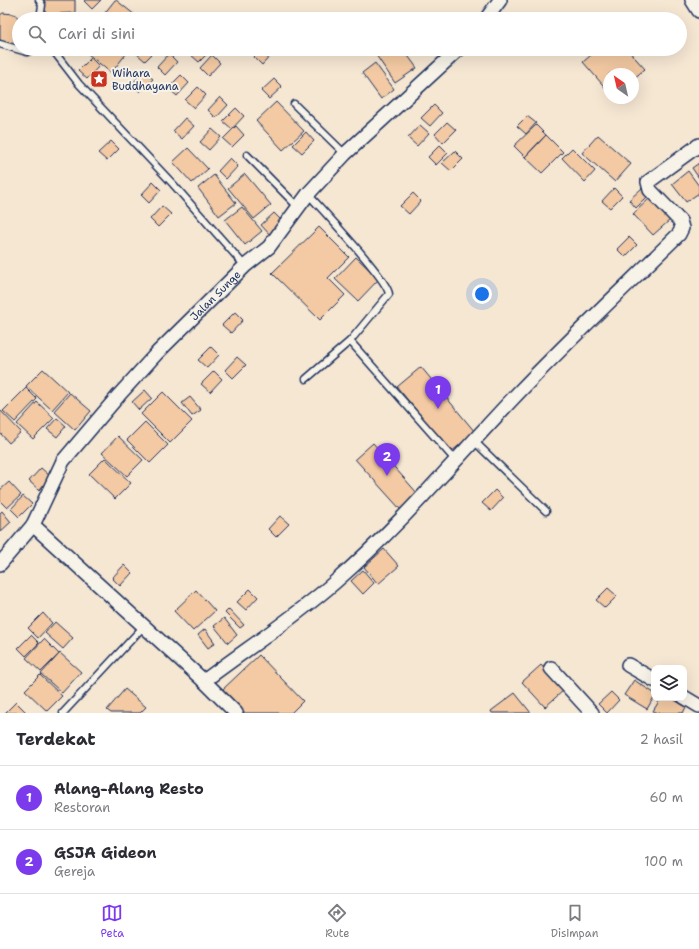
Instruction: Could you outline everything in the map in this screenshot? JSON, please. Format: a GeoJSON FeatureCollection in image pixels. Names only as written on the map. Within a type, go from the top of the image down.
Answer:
{"type":"FeatureCollection","features":[{"type":"Feature","properties":{"kind":"street"},"geometry":{"type":"LineString","coordinates":[[491,12],[500,0]]}},
{"type":"Feature","properties":{"kind":"street"},"geometry":{"type":"LineString","coordinates":[[692,0],[699,11]]}},
{"type":"Feature","properties":{"kind":"street","name":"Jalan Sunge"},"geometry":{"type":"LineString","coordinates":[[0,564],[33,525],[64,461],[84,434],[157,353],[245,266],[269,247],[308,194],[345,154],[451,56]]}},
{"type":"Feature","properties":{"kind":"street"},"geometry":{"type":"LineString","coordinates":[[204,681],[304,609],[376,544],[587,323],[679,234],[682,228],[680,221],[650,190],[648,182],[699,145]]}},
{"type":"Feature","properties":{"kind":"street"},"geometry":{"type":"LineString","coordinates":[[33,525],[204,681],[236,713]]}},
{"type":"Feature","properties":{"kind":"street"},"geometry":{"type":"LineString","coordinates":[[628,665],[651,678]]}},
{"type":"Feature","properties":{"kind":"street"},"geometry":{"type":"LineString","coordinates":[[551,668],[592,713]]}},
{"type":"Feature","properties":{"kind":"street"},"geometry":{"type":"LineString","coordinates":[[687,699],[699,706]]}},
{"type":"Feature","properties":{"kind":"lane"},"geometry":{"type":"LineString","coordinates":[[40,0],[42,5],[41,12]]}},
{"type":"Feature","properties":{"kind":"lane"},"geometry":{"type":"LineString","coordinates":[[0,44],[12,48]]}},
{"type":"Feature","properties":{"kind":"lane"},"geometry":{"type":"LineString","coordinates":[[58,56],[80,84],[173,184],[245,266]]}},
{"type":"Feature","properties":{"kind":"lane"},"geometry":{"type":"LineString","coordinates":[[294,104],[345,154]]}},
{"type":"Feature","properties":{"kind":"lane"},"geometry":{"type":"LineString","coordinates":[[247,155],[298,207]]}},
{"type":"Feature","properties":{"kind":"lane"},"geometry":{"type":"LineString","coordinates":[[306,379],[350,341],[389,297],[389,291],[366,260],[308,194]]}},
{"type":"Feature","properties":{"kind":"lane"},"geometry":{"type":"LineString","coordinates":[[350,341],[456,461]]}},
{"type":"Feature","properties":{"kind":"lane"},"geometry":{"type":"LineString","coordinates":[[474,441],[546,511]]}},
{"type":"Feature","properties":{"kind":"lane"},"geometry":{"type":"LineString","coordinates":[[63,713],[144,626]]}},
{"type":"Feature","properties":{"kind":"building"},"geometry":{"type":"Polygon","coordinates":[[[44,0],[75,0],[75,12],[45,12],[44,0]]]}},
{"type":"Feature","properties":{"kind":"building"},"geometry":{"type":"Polygon","coordinates":[[[101,0],[92,9],[84,1],[101,0]]]}},
{"type":"Feature","properties":{"kind":"building"},"geometry":{"type":"Polygon","coordinates":[[[116,0],[131,12],[106,12],[116,0]]]}},
{"type":"Feature","properties":{"kind":"building"},"geometry":{"type":"Polygon","coordinates":[[[3,13],[12,14],[12,42],[0,41],[0,15],[3,13]]]}},
{"type":"Feature","properties":{"kind":"building"},"geometry":{"type":"Polygon","coordinates":[[[90,56],[124,56],[111,73],[90,56]]]}},
{"type":"Feature","properties":{"kind":"building"},"geometry":{"type":"Polygon","coordinates":[[[139,56],[150,56],[145,61],[139,56]]]}},
{"type":"Feature","properties":{"kind":"building"},"geometry":{"type":"Polygon","coordinates":[[[167,56],[171,56],[177,62],[165,75],[157,67],[167,56]]]}},
{"type":"Feature","properties":{"kind":"building"},"geometry":{"type":"Polygon","coordinates":[[[192,56],[205,56],[199,62],[192,56]]]}},
{"type":"Feature","properties":{"kind":"building"},"geometry":{"type":"Polygon","coordinates":[[[211,56],[220,63],[208,76],[200,68],[211,56]]]}},
{"type":"Feature","properties":{"kind":"building"},"geometry":{"type":"Polygon","coordinates":[[[255,56],[270,56],[262,65],[254,57],[255,56]]]}},
{"type":"Feature","properties":{"kind":"building"},"geometry":{"type":"Polygon","coordinates":[[[377,56],[408,56],[417,68],[395,83],[377,56]]]}},
{"type":"Feature","properties":{"kind":"building"},"geometry":{"type":"Polygon","coordinates":[[[590,56],[633,56],[645,69],[639,74],[639,68],[603,68],[603,85],[583,62],[590,56]]]}},
{"type":"Feature","properties":{"kind":"building"},"geometry":{"type":"Polygon","coordinates":[[[91,58],[99,66],[87,79],[78,71],[91,58]]]}},
{"type":"Feature","properties":{"kind":"building"},"geometry":{"type":"Polygon","coordinates":[[[375,63],[394,89],[381,99],[362,73],[375,63]]]}},
{"type":"Feature","properties":{"kind":"building"},"geometry":{"type":"Polygon","coordinates":[[[144,71],[153,79],[140,92],[132,84],[144,71]]]}},
{"type":"Feature","properties":{"kind":"building"},"geometry":{"type":"Polygon","coordinates":[[[181,75],[189,83],[177,96],[168,88],[181,75]]]}},
{"type":"Feature","properties":{"kind":"building"},"geometry":{"type":"Polygon","coordinates":[[[274,79],[282,87],[269,99],[261,91],[274,79]]]}},
{"type":"Feature","properties":{"kind":"building"},"geometry":{"type":"Polygon","coordinates":[[[198,87],[206,95],[194,108],[185,100],[198,87]]]}},
{"type":"Feature","properties":{"kind":"building"},"geometry":{"type":"Polygon","coordinates":[[[220,97],[228,105],[216,118],[208,110],[220,97]]]}},
{"type":"Feature","properties":{"kind":"building"},"geometry":{"type":"Polygon","coordinates":[[[276,102],[304,131],[283,150],[256,121],[276,102]]]}},
{"type":"Feature","properties":{"kind":"building"},"geometry":{"type":"Polygon","coordinates":[[[434,105],[442,113],[430,126],[421,118],[434,105]]]}},
{"type":"Feature","properties":{"kind":"building"},"geometry":{"type":"Polygon","coordinates":[[[236,108],[244,116],[232,129],[223,121],[236,108]]]}},
{"type":"Feature","properties":{"kind":"building"},"geometry":{"type":"Polygon","coordinates":[[[527,116],[536,123],[526,134],[517,126],[527,116]]]}},
{"type":"Feature","properties":{"kind":"building"},"geometry":{"type":"Polygon","coordinates":[[[185,118],[194,126],[182,139],[173,131],[185,118]]]}},
{"type":"Feature","properties":{"kind":"building"},"geometry":{"type":"Polygon","coordinates":[[[447,122],[456,130],[443,143],[435,134],[447,122]]]}},
{"type":"Feature","properties":{"kind":"building"},"geometry":{"type":"Polygon","coordinates":[[[420,125],[429,133],[417,146],[408,138],[420,125]]]}},
{"type":"Feature","properties":{"kind":"building"},"geometry":{"type":"Polygon","coordinates":[[[536,125],[546,135],[525,157],[514,146],[536,125]]]}},
{"type":"Feature","properties":{"kind":"building"},"geometry":{"type":"Polygon","coordinates":[[[236,126],[244,135],[232,147],[223,139],[236,126]]]}},
{"type":"Feature","properties":{"kind":"building"},"geometry":{"type":"Polygon","coordinates":[[[212,129],[221,137],[209,150],[200,142],[212,129]]]}},
{"type":"Feature","properties":{"kind":"building"},"geometry":{"type":"Polygon","coordinates":[[[306,132],[314,141],[302,153],[293,145],[306,132]]]}},
{"type":"Feature","properties":{"kind":"building"},"geometry":{"type":"Polygon","coordinates":[[[546,135],[563,152],[542,173],[525,157],[546,135]]]}},
{"type":"Feature","properties":{"kind":"building"},"geometry":{"type":"Polygon","coordinates":[[[598,135],[631,164],[615,182],[582,153],[598,135]]]}},
{"type":"Feature","properties":{"kind":"building"},"geometry":{"type":"Polygon","coordinates":[[[111,141],[119,149],[107,161],[98,153],[111,141]]]}},
{"type":"Feature","properties":{"kind":"building"},"geometry":{"type":"Polygon","coordinates":[[[440,145],[448,153],[436,165],[428,157],[440,145]]]}},
{"type":"Feature","properties":{"kind":"building"},"geometry":{"type":"Polygon","coordinates":[[[188,148],[208,169],[192,183],[173,162],[188,148]]]}},
{"type":"Feature","properties":{"kind":"building"},"geometry":{"type":"Polygon","coordinates":[[[572,148],[595,171],[585,182],[562,158],[572,148]]]}},
{"type":"Feature","properties":{"kind":"building"},"geometry":{"type":"Polygon","coordinates":[[[455,151],[463,159],[451,171],[442,163],[455,151]]]}},
{"type":"Feature","properties":{"kind":"building"},"geometry":{"type":"Polygon","coordinates":[[[230,158],[238,166],[226,179],[218,171],[230,158]]]}},
{"type":"Feature","properties":{"kind":"building"},"geometry":{"type":"Polygon","coordinates":[[[699,163],[699,178],[692,168],[699,163]]]}},
{"type":"Feature","properties":{"kind":"building"},"geometry":{"type":"Polygon","coordinates":[[[688,171],[699,186],[699,193],[686,202],[672,184],[688,171]]]}},
{"type":"Feature","properties":{"kind":"building"},"geometry":{"type":"Polygon","coordinates":[[[245,174],[271,205],[254,219],[228,188],[245,174]]]}},
{"type":"Feature","properties":{"kind":"building"},"geometry":{"type":"Polygon","coordinates":[[[214,175],[236,203],[219,216],[198,188],[214,175]]]}},
{"type":"Feature","properties":{"kind":"building"},"geometry":{"type":"Polygon","coordinates":[[[153,182],[161,190],[149,203],[141,195],[153,182]]]}},
{"type":"Feature","properties":{"kind":"building"},"geometry":{"type":"Polygon","coordinates":[[[614,188],[622,196],[610,208],[602,201],[614,188]]]}},
{"type":"Feature","properties":{"kind":"building"},"geometry":{"type":"Polygon","coordinates":[[[642,188],[649,195],[636,208],[629,200],[642,188]]]}},
{"type":"Feature","properties":{"kind":"building"},"geometry":{"type":"Polygon","coordinates":[[[413,193],[421,201],[409,214],[400,206],[413,193]]]}},
{"type":"Feature","properties":{"kind":"building"},"geometry":{"type":"Polygon","coordinates":[[[650,198],[670,220],[653,235],[633,214],[650,198]]]}},
{"type":"Feature","properties":{"kind":"building"},"geometry":{"type":"Polygon","coordinates":[[[162,206],[171,214],[158,227],[150,219],[162,206]]]}},
{"type":"Feature","properties":{"kind":"building"},"geometry":{"type":"Polygon","coordinates":[[[242,207],[262,231],[245,245],[225,220],[242,207]]]}},
{"type":"Feature","properties":{"kind":"building"},"geometry":{"type":"Polygon","coordinates":[[[274,213],[283,222],[270,235],[261,225],[274,213]]]}},
{"type":"Feature","properties":{"kind":"building"},"geometry":{"type":"Polygon","coordinates":[[[319,227],[349,257],[328,278],[345,295],[320,320],[272,273],[319,227]]]}},
{"type":"Feature","properties":{"kind":"building"},"geometry":{"type":"Polygon","coordinates":[[[629,237],[637,245],[625,257],[617,249],[629,237]]]}},
{"type":"Feature","properties":{"kind":"building"},"geometry":{"type":"Polygon","coordinates":[[[356,257],[379,279],[358,301],[335,279],[356,257]]]}},
{"type":"Feature","properties":{"kind":"building"},"geometry":{"type":"Polygon","coordinates":[[[235,312],[243,320],[231,333],[222,325],[235,312]]]}},
{"type":"Feature","properties":{"kind":"building"},"geometry":{"type":"Polygon","coordinates":[[[211,347],[219,355],[207,368],[198,360],[211,347]]]}},
{"type":"Feature","properties":{"kind":"building"},"geometry":{"type":"Polygon","coordinates":[[[237,357],[246,365],[233,378],[225,370],[237,357]]]}},
{"type":"Feature","properties":{"kind":"building"},"geometry":{"type":"Polygon","coordinates":[[[421,367],[475,432],[451,452],[397,387],[421,367]]]}},
{"type":"Feature","properties":{"kind":"building"},"geometry":{"type":"Polygon","coordinates":[[[43,369],[68,392],[52,410],[26,386],[43,369]]]}},
{"type":"Feature","properties":{"kind":"building"},"geometry":{"type":"Polygon","coordinates":[[[214,371],[222,379],[210,392],[201,384],[214,371]]]}},
{"type":"Feature","properties":{"kind":"building"},"geometry":{"type":"Polygon","coordinates":[[[26,388],[37,399],[15,422],[3,411],[26,388]]]}},
{"type":"Feature","properties":{"kind":"building"},"geometry":{"type":"Polygon","coordinates":[[[145,390],[152,398],[139,410],[132,402],[145,390]]]}},
{"type":"Feature","properties":{"kind":"building"},"geometry":{"type":"Polygon","coordinates":[[[163,392],[192,421],[170,443],[141,414],[163,392]]]}},
{"type":"Feature","properties":{"kind":"building"},"geometry":{"type":"Polygon","coordinates":[[[70,393],[91,411],[75,430],[54,411],[70,393]]]}},
{"type":"Feature","properties":{"kind":"building"},"geometry":{"type":"Polygon","coordinates":[[[190,397],[201,410],[192,416],[182,403],[190,397]]]}},
{"type":"Feature","properties":{"kind":"building"},"geometry":{"type":"Polygon","coordinates":[[[37,402],[54,418],[33,439],[17,424],[37,402]]]}},
{"type":"Feature","properties":{"kind":"building"},"geometry":{"type":"Polygon","coordinates":[[[0,410],[21,432],[9,443],[0,433],[0,410]]]}},
{"type":"Feature","properties":{"kind":"building"},"geometry":{"type":"Polygon","coordinates":[[[57,418],[66,426],[57,437],[47,429],[57,418]]]}},
{"type":"Feature","properties":{"kind":"building"},"geometry":{"type":"Polygon","coordinates":[[[145,422],[168,445],[150,463],[127,440],[145,422]]]}},
{"type":"Feature","properties":{"kind":"building"},"geometry":{"type":"Polygon","coordinates":[[[118,436],[143,460],[127,476],[102,453],[118,436]]]}},
{"type":"Feature","properties":{"kind":"building"},"geometry":{"type":"Polygon","coordinates":[[[373,443],[418,494],[401,510],[355,459],[373,443]]]}},
{"type":"Feature","properties":{"kind":"building"},"geometry":{"type":"Polygon","coordinates":[[[105,458],[131,483],[115,499],[89,474],[105,458]]]}},
{"type":"Feature","properties":{"kind":"building"},"geometry":{"type":"Polygon","coordinates":[[[41,468],[51,477],[39,490],[29,481],[41,468]]]}},
{"type":"Feature","properties":{"kind":"building"},"geometry":{"type":"Polygon","coordinates":[[[9,482],[21,495],[7,508],[0,501],[0,490],[9,482]]]}},
{"type":"Feature","properties":{"kind":"building"},"geometry":{"type":"Polygon","coordinates":[[[495,490],[503,498],[491,511],[482,503],[495,490]]]}},
{"type":"Feature","properties":{"kind":"building"},"geometry":{"type":"Polygon","coordinates":[[[23,496],[32,504],[19,517],[11,509],[23,496]]]}},
{"type":"Feature","properties":{"kind":"building"},"geometry":{"type":"Polygon","coordinates":[[[2,511],[11,522],[0,532],[0,513],[2,511]]]}},
{"type":"Feature","properties":{"kind":"building"},"geometry":{"type":"Polygon","coordinates":[[[280,516],[289,524],[276,537],[268,529],[280,516]]]}},
{"type":"Feature","properties":{"kind":"building"},"geometry":{"type":"Polygon","coordinates":[[[384,549],[399,566],[378,584],[364,567],[384,549]]]}},
{"type":"Feature","properties":{"kind":"building"},"geometry":{"type":"Polygon","coordinates":[[[124,565],[132,573],[120,586],[112,578],[124,565]]]}},
{"type":"Feature","properties":{"kind":"building"},"geometry":{"type":"Polygon","coordinates":[[[363,570],[374,583],[363,594],[351,581],[363,570]]]}},
{"type":"Feature","properties":{"kind":"building"},"geometry":{"type":"Polygon","coordinates":[[[608,588],[617,596],[605,608],[596,600],[608,588]]]}},
{"type":"Feature","properties":{"kind":"building"},"geometry":{"type":"Polygon","coordinates":[[[250,589],[258,597],[246,610],[237,602],[250,589]]]}},
{"type":"Feature","properties":{"kind":"building"},"geometry":{"type":"Polygon","coordinates":[[[196,590],[215,611],[193,631],[174,611],[196,590]]]}},
{"type":"Feature","properties":{"kind":"building"},"geometry":{"type":"Polygon","coordinates":[[[229,609],[244,625],[240,628],[225,613],[229,609]]]}},
{"type":"Feature","properties":{"kind":"building"},"geometry":{"type":"Polygon","coordinates":[[[43,613],[52,623],[38,638],[28,628],[43,613]]]}},
{"type":"Feature","properties":{"kind":"building"},"geometry":{"type":"Polygon","coordinates":[[[224,618],[237,635],[228,643],[214,626],[224,618]]]}},
{"type":"Feature","properties":{"kind":"building"},"geometry":{"type":"Polygon","coordinates":[[[55,622],[73,638],[63,649],[45,633],[55,622]]]}},
{"type":"Feature","properties":{"kind":"building"},"geometry":{"type":"Polygon","coordinates":[[[205,629],[215,643],[208,648],[198,635],[205,629]]]}},
{"type":"Feature","properties":{"kind":"building"},"geometry":{"type":"Polygon","coordinates":[[[31,635],[39,643],[26,656],[18,648],[31,635]]]}},
{"type":"Feature","properties":{"kind":"building"},"geometry":{"type":"Polygon","coordinates":[[[44,639],[59,654],[41,672],[26,658],[44,639]]]}},
{"type":"Feature","properties":{"kind":"building"},"geometry":{"type":"Polygon","coordinates":[[[60,653],[81,672],[62,693],[41,674],[60,653]]]}},
{"type":"Feature","properties":{"kind":"building"},"geometry":{"type":"Polygon","coordinates":[[[259,655],[303,701],[291,713],[243,713],[221,691],[259,655]]]}},
{"type":"Feature","properties":{"kind":"building"},"geometry":{"type":"Polygon","coordinates":[[[541,665],[564,690],[545,707],[522,682],[541,665]]]}},
{"type":"Feature","properties":{"kind":"building"},"geometry":{"type":"Polygon","coordinates":[[[40,675],[62,696],[47,711],[25,690],[40,675]]]}},
{"type":"Feature","properties":{"kind":"building"},"geometry":{"type":"Polygon","coordinates":[[[634,680],[651,691],[652,701],[647,709],[624,695],[634,680]]]}},
{"type":"Feature","properties":{"kind":"building"},"geometry":{"type":"Polygon","coordinates":[[[125,689],[146,707],[140,713],[111,713],[107,710],[125,689]]]}},
{"type":"Feature","properties":{"kind":"building"},"geometry":{"type":"Polygon","coordinates":[[[611,692],[619,700],[607,713],[598,704],[611,692]]]}},
{"type":"Feature","properties":{"kind":"building"},"geometry":{"type":"Polygon","coordinates":[[[515,693],[531,713],[492,713],[491,711],[515,693]]]}},
{"type":"Feature","properties":{"kind":"building"},"geometry":{"type":"Polygon","coordinates":[[[659,701],[676,701],[686,707],[683,713],[657,713],[653,711],[659,701]]]}},
{"type":"Feature","properties":{"kind":"building"},"geometry":{"type":"Polygon","coordinates":[[[16,702],[27,713],[5,713],[16,702]]]}},
{"type":"Feature","properties":{"kind":"place","name":"Wihara Buddhayana"},"geometry":{"type":"Point","coordinates":[99,79]}},
{"type":"Feature","properties":{"kind":"place","name":"Alang-Alang Resto"},"geometry":{"type":"Point","coordinates":[438,409]}},
{"type":"Feature","properties":{"kind":"place","name":"GSJA Gideon"},"geometry":{"type":"Point","coordinates":[387,476]}}]}
